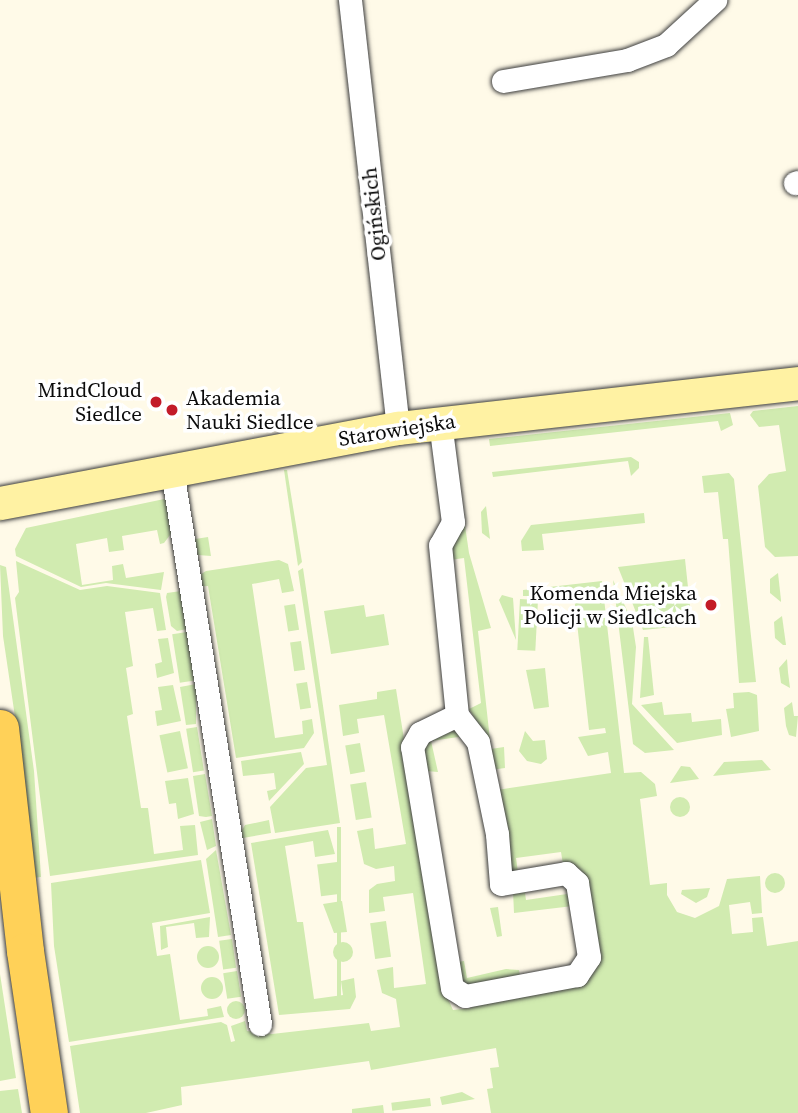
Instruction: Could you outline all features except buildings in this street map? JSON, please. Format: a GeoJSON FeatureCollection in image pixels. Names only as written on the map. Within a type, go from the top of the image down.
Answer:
{"type":"FeatureCollection","features":[{"type":"Feature","properties":{"kind":"main road","name":"Starowiejska"},"geometry":{"type":"LineString","coordinates":[[0,503],[398,428],[798,383]]}},
{"type":"Feature","properties":{"kind":"main road"},"geometry":{"type":"LineString","coordinates":[[0,728],[24,951],[49,1113]]}},
{"type":"Feature","properties":{"kind":"street","name":"Ogińskich"},"geometry":{"type":"LineString","coordinates":[[350,0],[398,428]]}},
{"type":"Feature","properties":{"kind":"street"},"geometry":{"type":"LineString","coordinates":[[503,81],[640,55],[687,30],[715,0]]}},
{"type":"Feature","properties":{"kind":"street"},"geometry":{"type":"LineString","coordinates":[[440,422],[453,522],[440,545],[457,715],[478,742],[497,834],[501,884],[566,873],[577,883],[589,957],[577,975],[465,996],[452,988],[412,747],[420,733],[457,715]]}},
{"type":"Feature","properties":{"kind":"street"},"geometry":{"type":"LineString","coordinates":[[172,470],[260,1024]]}},
{"type":"Feature","properties":{"kind":"green space"},"geometry":{"type":"Polygon","coordinates":[[[798,406],[798,556],[775,557],[765,547],[758,486],[769,474],[786,471],[779,425],[759,427],[750,415],[753,411],[798,406]]]}},
{"type":"Feature","properties":{"kind":"green space"},"geometry":{"type":"Polygon","coordinates":[[[730,413],[733,425],[721,431],[718,421],[490,446],[489,439],[730,413]]]}},
{"type":"Feature","properties":{"kind":"green space"},"geometry":{"type":"Polygon","coordinates":[[[455,456],[469,553],[491,628],[478,631],[491,749],[504,747],[505,768],[490,770],[483,732],[469,709],[481,703],[464,558],[450,560],[448,555],[460,526],[455,456]]]}},
{"type":"Feature","properties":{"kind":"green space"},"geometry":{"type":"Polygon","coordinates":[[[631,457],[639,462],[639,468],[631,476],[628,461],[493,477],[492,472],[631,457]]]}},
{"type":"Feature","properties":{"kind":"green space"},"geometry":{"type":"Polygon","coordinates":[[[284,470],[287,470],[302,562],[298,566],[284,470]]]}},
{"type":"Feature","properties":{"kind":"green space"},"geometry":{"type":"Polygon","coordinates":[[[729,473],[734,479],[756,682],[739,683],[728,539],[723,539],[718,492],[704,493],[702,476],[729,473]]]}},
{"type":"Feature","properties":{"kind":"green space"},"geometry":{"type":"Polygon","coordinates":[[[169,498],[173,531],[164,543],[160,544],[157,530],[122,536],[124,550],[109,552],[107,538],[76,544],[82,585],[113,580],[112,566],[123,564],[126,578],[164,572],[161,590],[106,583],[81,587],[16,556],[15,549],[26,528],[169,498]]]}},
{"type":"Feature","properties":{"kind":"green space"},"geometry":{"type":"Polygon","coordinates":[[[486,506],[490,539],[482,533],[481,512],[486,506]]]}},
{"type":"Feature","properties":{"kind":"green space"},"geometry":{"type":"Polygon","coordinates":[[[644,513],[645,523],[542,534],[544,550],[522,551],[521,541],[531,525],[644,513]]]}},
{"type":"Feature","properties":{"kind":"green space"},"geometry":{"type":"Polygon","coordinates":[[[208,537],[211,556],[198,555],[189,540],[208,537]]]}},
{"type":"Feature","properties":{"kind":"green space"},"geometry":{"type":"Polygon","coordinates":[[[685,559],[692,625],[643,630],[618,567],[685,559]]]}},
{"type":"Feature","properties":{"kind":"green space"},"geometry":{"type":"Polygon","coordinates":[[[279,560],[288,564],[294,591],[282,593],[279,579],[252,584],[275,738],[303,734],[302,721],[312,719],[314,733],[304,748],[236,758],[208,586],[195,587],[198,576],[206,571],[279,560]]]}},
{"type":"Feature","properties":{"kind":"green space"},"geometry":{"type":"Polygon","coordinates":[[[16,561],[80,590],[107,586],[160,593],[166,630],[157,631],[153,608],[125,612],[133,666],[126,668],[133,714],[127,716],[141,808],[148,808],[154,854],[183,850],[180,826],[195,825],[198,855],[50,876],[15,598],[19,592],[16,561]]]}},
{"type":"Feature","properties":{"kind":"green space"},"geometry":{"type":"Polygon","coordinates":[[[0,565],[6,567],[34,771],[41,877],[32,878],[25,784],[3,636],[0,565]]]}},
{"type":"Feature","properties":{"kind":"green space"},"geometry":{"type":"Polygon","coordinates":[[[303,568],[340,823],[275,833],[270,807],[306,768],[327,765],[298,571],[303,568]]]}},
{"type":"Feature","properties":{"kind":"green space"},"geometry":{"type":"Polygon","coordinates":[[[778,573],[781,602],[770,593],[770,579],[778,573]]]}},
{"type":"Feature","properties":{"kind":"green space"},"geometry":{"type":"Polygon","coordinates":[[[613,580],[632,621],[636,647],[632,704],[674,750],[645,753],[633,744],[613,580]]]}},
{"type":"Feature","properties":{"kind":"green space"},"geometry":{"type":"Polygon","coordinates":[[[602,581],[624,773],[641,772],[655,784],[657,796],[640,799],[650,885],[667,883],[667,895],[677,912],[695,918],[719,906],[727,879],[760,876],[762,913],[752,914],[750,902],[729,905],[732,934],[753,932],[752,918],[763,917],[767,946],[798,941],[798,1113],[491,1113],[487,1089],[493,1088],[490,1068],[499,1067],[496,1048],[371,1070],[369,1061],[181,1087],[182,1105],[146,1113],[80,1113],[70,1046],[221,1022],[227,1025],[231,1042],[235,1041],[231,1026],[245,1021],[247,1031],[272,1034],[369,1023],[371,1031],[400,1027],[396,999],[382,993],[377,970],[393,967],[394,988],[426,984],[413,893],[383,897],[385,911],[369,913],[369,890],[377,884],[395,881],[394,866],[376,869],[364,864],[357,831],[373,828],[375,849],[406,844],[384,715],[357,719],[359,733],[343,736],[339,705],[377,699],[377,692],[396,689],[444,990],[453,1010],[472,1008],[471,999],[582,981],[561,852],[516,858],[518,872],[510,871],[490,791],[611,773],[608,752],[588,756],[578,737],[606,733],[605,728],[589,730],[574,596],[523,596],[523,590],[602,581]]]}},
{"type":"Feature","properties":{"kind":"green space"},"geometry":{"type":"Polygon","coordinates":[[[181,591],[187,629],[177,631],[171,626],[166,597],[167,593],[181,591]]]}},
{"type":"Feature","properties":{"kind":"green space"},"geometry":{"type":"Polygon","coordinates":[[[502,595],[513,598],[516,640],[499,600],[502,595]]]}},
{"type":"Feature","properties":{"kind":"green space"},"geometry":{"type":"Polygon","coordinates":[[[520,599],[538,600],[535,651],[517,650],[520,599]]]}},
{"type":"Feature","properties":{"kind":"green space"},"geometry":{"type":"Polygon","coordinates":[[[295,604],[299,630],[288,631],[284,606],[295,604]]]}},
{"type":"Feature","properties":{"kind":"green space"},"geometry":{"type":"Polygon","coordinates":[[[364,605],[366,617],[384,614],[389,645],[331,654],[324,611],[364,605]]]}},
{"type":"Feature","properties":{"kind":"green space"},"geometry":{"type":"Polygon","coordinates":[[[782,616],[786,645],[775,638],[774,622],[782,616]]]}},
{"type":"Feature","properties":{"kind":"green space"},"geometry":{"type":"Polygon","coordinates":[[[187,632],[195,680],[180,683],[172,634],[187,632]]]}},
{"type":"Feature","properties":{"kind":"green space"},"geometry":{"type":"Polygon","coordinates":[[[644,637],[648,637],[654,695],[640,698],[644,637]]]}},
{"type":"Feature","properties":{"kind":"green space"},"geometry":{"type":"Polygon","coordinates":[[[168,638],[174,673],[157,678],[155,664],[162,662],[158,639],[168,638]]]}},
{"type":"Feature","properties":{"kind":"green space"},"geometry":{"type":"Polygon","coordinates":[[[301,641],[305,670],[294,671],[290,643],[301,641]]]}},
{"type":"Feature","properties":{"kind":"green space"},"geometry":{"type":"Polygon","coordinates":[[[787,659],[790,688],[781,683],[779,668],[787,659]]]}},
{"type":"Feature","properties":{"kind":"green space"},"geometry":{"type":"Polygon","coordinates":[[[545,668],[549,707],[534,709],[526,670],[545,668]]]}},
{"type":"Feature","properties":{"kind":"green space"},"geometry":{"type":"Polygon","coordinates":[[[307,682],[311,708],[300,709],[296,684],[307,682]]]}},
{"type":"Feature","properties":{"kind":"green space"},"geometry":{"type":"Polygon","coordinates":[[[196,684],[196,724],[186,725],[180,687],[196,684]]]}},
{"type":"Feature","properties":{"kind":"green space"},"geometry":{"type":"Polygon","coordinates":[[[173,685],[181,721],[157,726],[155,711],[162,710],[158,687],[173,685]]]}},
{"type":"Feature","properties":{"kind":"green space"},"geometry":{"type":"Polygon","coordinates":[[[749,692],[757,695],[759,731],[731,737],[726,709],[734,708],[733,693],[749,692]]]}},
{"type":"Feature","properties":{"kind":"green space"},"geometry":{"type":"Polygon","coordinates":[[[662,702],[664,715],[691,713],[692,722],[721,719],[722,735],[677,743],[641,705],[662,702]]]}},
{"type":"Feature","properties":{"kind":"green space"},"geometry":{"type":"Polygon","coordinates":[[[792,702],[794,716],[798,716],[796,737],[789,735],[786,726],[784,708],[792,702]]]}},
{"type":"Feature","properties":{"kind":"green space"},"geometry":{"type":"Polygon","coordinates":[[[450,725],[465,736],[431,741],[438,772],[426,771],[421,742],[450,725]]]}},
{"type":"Feature","properties":{"kind":"green space"},"geometry":{"type":"Polygon","coordinates":[[[197,727],[204,770],[193,772],[186,729],[197,727]]]}},
{"type":"Feature","properties":{"kind":"green space"},"geometry":{"type":"Polygon","coordinates":[[[180,731],[188,768],[167,773],[159,735],[180,731]]]}},
{"type":"Feature","properties":{"kind":"green space"},"geometry":{"type":"Polygon","coordinates":[[[525,731],[533,741],[545,740],[547,759],[541,764],[527,761],[519,751],[525,731]]]}},
{"type":"Feature","properties":{"kind":"green space"},"geometry":{"type":"Polygon","coordinates":[[[360,743],[365,772],[350,774],[345,746],[360,743]]]}},
{"type":"Feature","properties":{"kind":"green space"},"geometry":{"type":"Polygon","coordinates":[[[301,752],[304,764],[269,801],[267,791],[276,789],[274,773],[243,776],[241,761],[301,752]]]}},
{"type":"Feature","properties":{"kind":"green space"},"geometry":{"type":"Polygon","coordinates":[[[762,760],[771,770],[713,776],[724,762],[762,760]]]}},
{"type":"Feature","properties":{"kind":"green space"},"geometry":{"type":"Polygon","coordinates":[[[681,766],[690,767],[699,779],[670,783],[681,766]]]}},
{"type":"Feature","properties":{"kind":"green space"},"geometry":{"type":"Polygon","coordinates":[[[205,774],[212,816],[206,817],[199,816],[193,776],[205,774]]]}},
{"type":"Feature","properties":{"kind":"green space"},"geometry":{"type":"Polygon","coordinates":[[[188,778],[194,814],[178,819],[176,803],[169,804],[165,781],[188,778]]]}},
{"type":"Feature","properties":{"kind":"green space"},"geometry":{"type":"Polygon","coordinates":[[[366,782],[372,818],[356,820],[350,785],[366,782]]]}},
{"type":"Feature","properties":{"kind":"green space"},"geometry":{"type":"Polygon","coordinates":[[[680,797],[687,800],[690,807],[687,814],[680,817],[673,814],[670,807],[673,800],[680,797]]]}},
{"type":"Feature","properties":{"kind":"green space"},"geometry":{"type":"Polygon","coordinates":[[[212,819],[216,846],[207,850],[200,822],[212,819]]]}},
{"type":"Feature","properties":{"kind":"green space"},"geometry":{"type":"Polygon","coordinates":[[[269,820],[271,833],[237,839],[245,825],[269,820]]]}},
{"type":"Feature","properties":{"kind":"green space"},"geometry":{"type":"Polygon","coordinates":[[[337,827],[341,827],[341,1008],[337,1008],[337,827]]]}},
{"type":"Feature","properties":{"kind":"green space"},"geometry":{"type":"Polygon","coordinates":[[[328,830],[335,854],[315,857],[313,841],[285,846],[297,922],[303,922],[314,999],[343,995],[341,981],[354,978],[356,997],[350,1009],[279,1015],[251,843],[328,830]]]}},
{"type":"Feature","properties":{"kind":"green space"},"geometry":{"type":"Polygon","coordinates":[[[216,850],[231,935],[218,937],[206,859],[216,850]]]}},
{"type":"Feature","properties":{"kind":"green space"},"geometry":{"type":"Polygon","coordinates":[[[201,860],[210,913],[152,923],[157,956],[170,954],[180,1020],[208,1016],[207,1009],[221,1006],[224,1017],[69,1042],[54,946],[51,883],[201,860]]]}},
{"type":"Feature","properties":{"kind":"green space"},"geometry":{"type":"Polygon","coordinates":[[[337,862],[341,894],[321,896],[317,864],[337,862]]]}},
{"type":"Feature","properties":{"kind":"green space"},"geometry":{"type":"Polygon","coordinates":[[[771,873],[779,873],[785,883],[779,893],[771,893],[765,887],[765,879],[771,873]]]}},
{"type":"Feature","properties":{"kind":"green space"},"geometry":{"type":"Polygon","coordinates":[[[565,880],[573,906],[514,913],[513,891],[524,886],[526,900],[567,894],[565,880]]]}},
{"type":"Feature","properties":{"kind":"green space"},"geometry":{"type":"Polygon","coordinates":[[[710,888],[707,897],[696,903],[681,894],[682,890],[710,888]]]}},
{"type":"Feature","properties":{"kind":"green space"},"geometry":{"type":"Polygon","coordinates":[[[342,901],[347,932],[334,933],[323,904],[342,901]]]}},
{"type":"Feature","properties":{"kind":"green space"},"geometry":{"type":"Polygon","coordinates":[[[498,907],[502,936],[497,937],[490,908],[498,907]]]}},
{"type":"Feature","properties":{"kind":"green space"},"geometry":{"type":"Polygon","coordinates":[[[210,917],[209,937],[196,938],[194,923],[166,927],[168,947],[161,950],[160,926],[210,917]]]}},
{"type":"Feature","properties":{"kind":"green space"},"geometry":{"type":"Polygon","coordinates":[[[386,921],[391,957],[375,959],[370,923],[386,921]]]}},
{"type":"Feature","properties":{"kind":"green space"},"geometry":{"type":"Polygon","coordinates":[[[232,939],[236,968],[223,970],[219,941],[232,939]]]}},
{"type":"Feature","properties":{"kind":"green space"},"geometry":{"type":"Polygon","coordinates":[[[343,942],[350,945],[353,952],[350,959],[343,962],[336,959],[333,952],[336,945],[343,942]]]}},
{"type":"Feature","properties":{"kind":"green space"},"geometry":{"type":"Polygon","coordinates":[[[208,946],[216,949],[219,957],[216,965],[208,968],[200,965],[197,957],[200,949],[208,946]]]}},
{"type":"Feature","properties":{"kind":"green space"},"geometry":{"type":"Polygon","coordinates":[[[464,961],[467,978],[506,969],[519,970],[521,980],[464,989],[458,962],[464,961]]]}},
{"type":"Feature","properties":{"kind":"green space"},"geometry":{"type":"Polygon","coordinates":[[[237,971],[241,997],[227,999],[223,973],[237,971]]]}},
{"type":"Feature","properties":{"kind":"green space"},"geometry":{"type":"Polygon","coordinates":[[[0,974],[16,1078],[0,1081],[0,974]]]}},
{"type":"Feature","properties":{"kind":"green space"},"geometry":{"type":"Polygon","coordinates":[[[212,977],[220,980],[223,988],[220,996],[212,999],[204,996],[201,988],[204,980],[212,977]]]}},
{"type":"Feature","properties":{"kind":"green space"},"geometry":{"type":"Polygon","coordinates":[[[236,1001],[242,1004],[245,1010],[242,1016],[236,1019],[230,1016],[227,1010],[230,1004],[236,1001]]]}},
{"type":"Feature","properties":{"kind":"green space"},"geometry":{"type":"Polygon","coordinates":[[[18,1089],[22,1113],[0,1113],[0,1091],[18,1089]]]}},
{"type":"Feature","properties":{"kind":"green space"},"geometry":{"type":"Polygon","coordinates":[[[462,1092],[475,1099],[442,1105],[440,1097],[462,1092]]]}},
{"type":"Feature","properties":{"kind":"green space"},"geometry":{"type":"Polygon","coordinates":[[[430,1098],[431,1106],[392,1111],[391,1103],[430,1098]]]}},
{"type":"Feature","properties":{"kind":"green space"},"geometry":{"type":"Polygon","coordinates":[[[383,1105],[384,1113],[352,1113],[352,1109],[383,1105]]]}},
{"type":"Feature","properties":{"kind":"place","name":"MindCloud Siedlce"},"geometry":{"type":"Point","coordinates":[156,402]}},
{"type":"Feature","properties":{"kind":"place","name":"Akademia Nauki Siedlce"},"geometry":{"type":"Point","coordinates":[172,410]}},
{"type":"Feature","properties":{"kind":"place","name":"Komenda Miejska Policji w Siedlcach"},"geometry":{"type":"Point","coordinates":[711,605]}}]}
